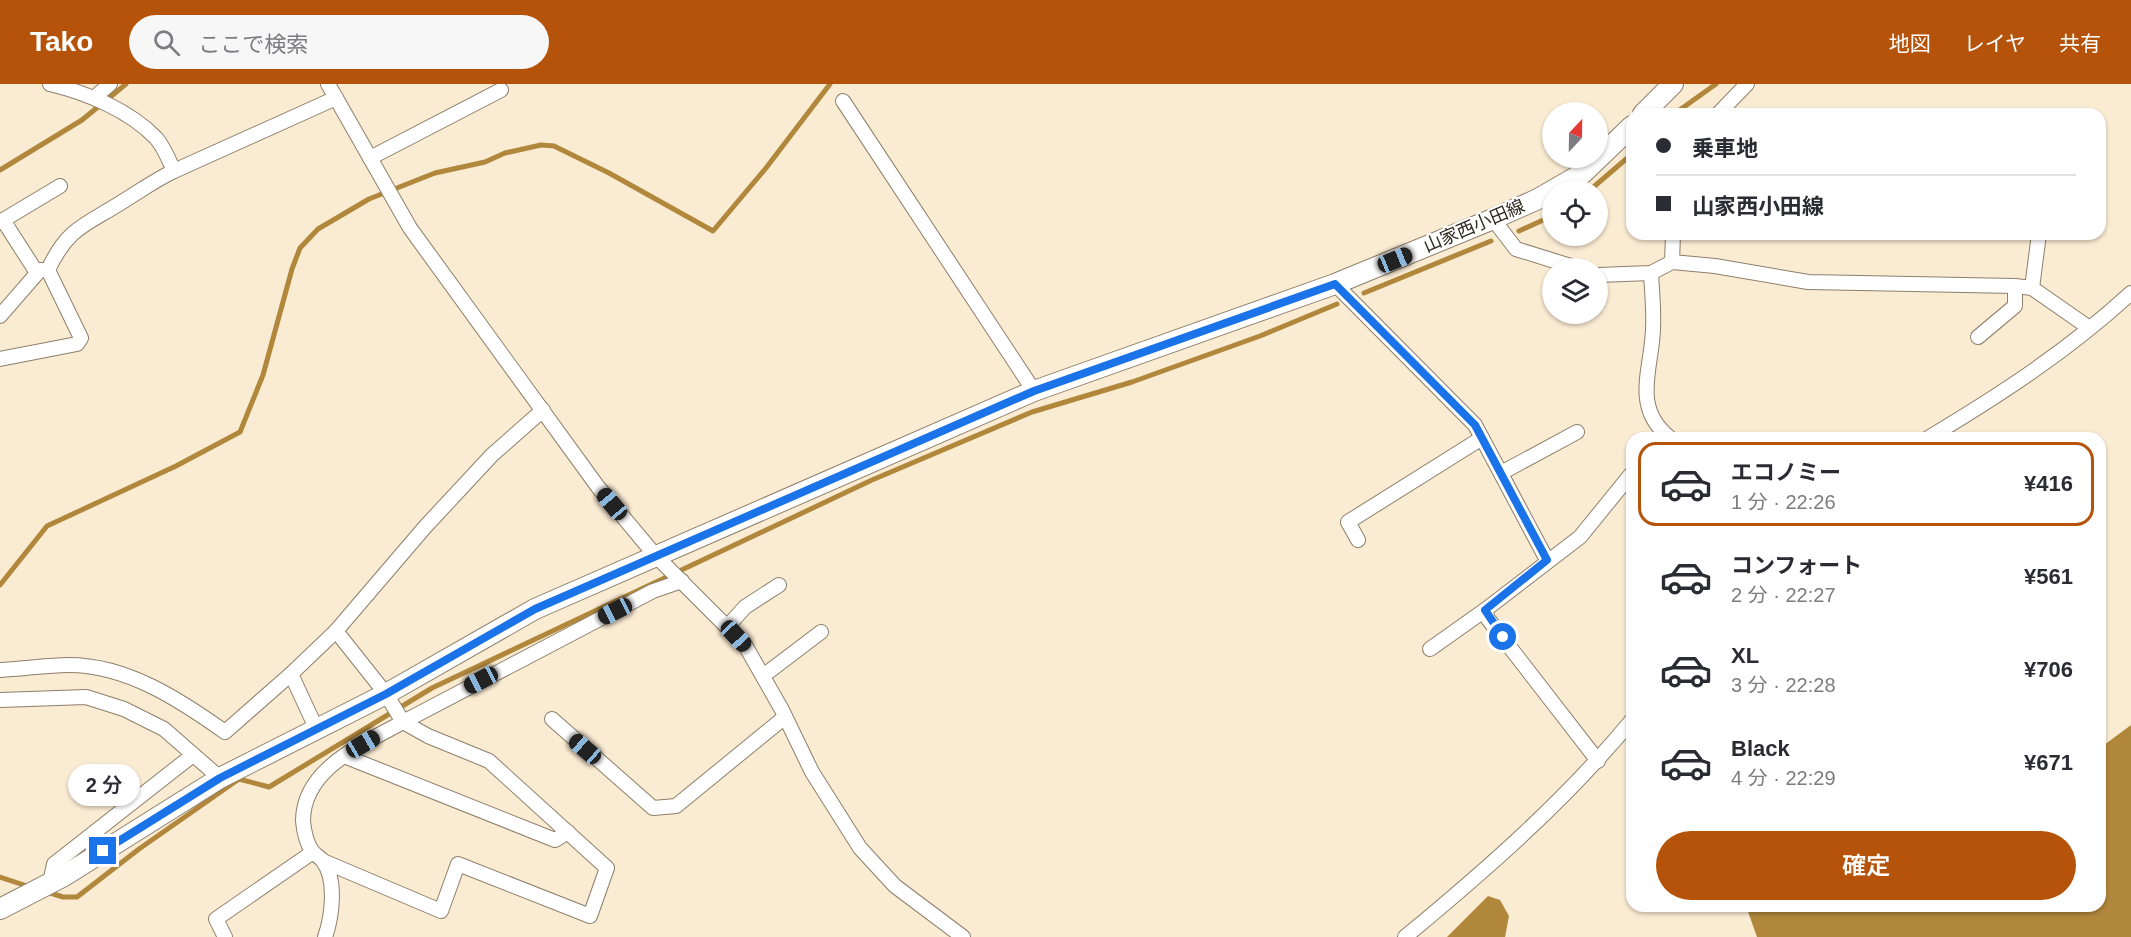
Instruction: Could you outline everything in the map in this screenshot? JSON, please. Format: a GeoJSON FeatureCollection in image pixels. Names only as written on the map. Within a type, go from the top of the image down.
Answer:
{"type":"FeatureCollection","features":[{"type":"Feature","properties":{"kind":"main road"},"geometry":{"type":"LineString","coordinates":[[1649,108],[1673,84]]}},
{"type":"Feature","properties":{"kind":"main road","name":"山家西小田線"},"geometry":{"type":"LineString","coordinates":[[0,909],[50,884],[220,778],[386,694],[535,609],[1034,391],[1335,284],[1493,219],[1538,199],[1583,172],[1626,132]]}},
{"type":"Feature","properties":{"kind":"street"},"geometry":{"type":"LineString","coordinates":[[50,84],[95,97],[143,127],[157,139],[174,171]]}},
{"type":"Feature","properties":{"kind":"street"},"geometry":{"type":"LineString","coordinates":[[95,97],[110,84]]}},
{"type":"Feature","properties":{"kind":"street"},"geometry":{"type":"LineString","coordinates":[[328,84],[410,228],[598,487],[655,555],[745,645],[812,772],[860,848],[895,886],[963,937]]}},
{"type":"Feature","properties":{"kind":"street"},"geometry":{"type":"LineString","coordinates":[[1724,108],[1747,84]]}},
{"type":"Feature","properties":{"kind":"street"},"geometry":{"type":"LineString","coordinates":[[370,158],[501,90]]}},
{"type":"Feature","properties":{"kind":"street"},"geometry":{"type":"LineString","coordinates":[[0,316],[43,271],[79,226],[122,202],[151,181],[336,98]]}},
{"type":"Feature","properties":{"kind":"street"},"geometry":{"type":"LineString","coordinates":[[843,101],[1034,391]]}},
{"type":"Feature","properties":{"kind":"street"},"geometry":{"type":"LineString","coordinates":[[0,359],[77,344],[81,338],[43,271],[1,221],[60,186]]}},
{"type":"Feature","properties":{"kind":"street"},"geometry":{"type":"LineString","coordinates":[[1493,219],[1516,249],[1545,258]]}},
{"type":"Feature","properties":{"kind":"street"},"geometry":{"type":"LineString","coordinates":[[1672,262],[1674,240]]}},
{"type":"Feature","properties":{"kind":"street"},"geometry":{"type":"LineString","coordinates":[[2032,288],[2038,240]]}},
{"type":"Feature","properties":{"kind":"street"},"geometry":{"type":"LineString","coordinates":[[1608,275],[1651,273],[1672,262],[1715,266],[1808,282],[2015,286],[2032,288],[2088,327]]}},
{"type":"Feature","properties":{"kind":"street"},"geometry":{"type":"LineString","coordinates":[[1651,273],[1654,328],[1650,365],[1644,381],[1648,406],[1662,432]]}},
{"type":"Feature","properties":{"kind":"street"},"geometry":{"type":"LineString","coordinates":[[1335,284],[1475,425],[1547,560]]}},
{"type":"Feature","properties":{"kind":"street"},"geometry":{"type":"LineString","coordinates":[[1978,337],[2015,306],[2015,286]]}},
{"type":"Feature","properties":{"kind":"street"},"geometry":{"type":"LineString","coordinates":[[1938,432],[2049,361],[2131,293]]}},
{"type":"Feature","properties":{"kind":"street"},"geometry":{"type":"LineString","coordinates":[[0,670],[70,665],[104,669],[147,684],[188,706],[225,732],[336,631],[492,455],[543,410]]}},
{"type":"Feature","properties":{"kind":"street"},"geometry":{"type":"LineString","coordinates":[[1501,473],[1577,432]]}},
{"type":"Feature","properties":{"kind":"street"},"geometry":{"type":"LineString","coordinates":[[1358,540],[1348,522],[1482,438]]}},
{"type":"Feature","properties":{"kind":"street"},"geometry":{"type":"LineString","coordinates":[[1430,649],[1580,537],[1626,480]]}},
{"type":"Feature","properties":{"kind":"street"},"geometry":{"type":"LineString","coordinates":[[325,937],[332,919],[330,878],[304,833],[303,806],[321,774],[344,756],[403,722],[653,591],[682,581]]}},
{"type":"Feature","properties":{"kind":"street"},"geometry":{"type":"LineString","coordinates":[[728,626],[745,607],[779,585]]}},
{"type":"Feature","properties":{"kind":"street"},"geometry":{"type":"LineString","coordinates":[[1485,610],[1488,619],[1598,761]]}},
{"type":"Feature","properties":{"kind":"street"},"geometry":{"type":"LineString","coordinates":[[318,857],[441,911],[458,864],[590,916],[607,868],[489,761],[428,736],[403,722],[386,694],[336,631]]}},
{"type":"Feature","properties":{"kind":"street"},"geometry":{"type":"LineString","coordinates":[[763,676],[821,632]]}},
{"type":"Feature","properties":{"kind":"street"},"geometry":{"type":"LineString","coordinates":[[291,674],[316,728]]}},
{"type":"Feature","properties":{"kind":"street"},"geometry":{"type":"LineString","coordinates":[[0,700],[86,697],[124,710],[164,729],[220,778]]}},
{"type":"Feature","properties":{"kind":"street"},"geometry":{"type":"LineString","coordinates":[[552,719],[652,808],[676,806],[785,717]]}},
{"type":"Feature","properties":{"kind":"street"},"geometry":{"type":"LineString","coordinates":[[1405,937],[1524,834],[1598,761],[1626,727]]}},
{"type":"Feature","properties":{"kind":"street"},"geometry":{"type":"LineString","coordinates":[[50,884],[54,864],[193,755]]}},
{"type":"Feature","properties":{"kind":"street"},"geometry":{"type":"LineString","coordinates":[[344,756],[555,840],[568,832]]}},
{"type":"Feature","properties":{"kind":"street"},"geometry":{"type":"LineString","coordinates":[[225,937],[216,919],[318,857]]}},
{"type":"Feature","properties":{"kind":"shaded area"},"geometry":{"type":"Polygon","coordinates":[[[2131,725],[2131,937],[1757,937],[1748,912],[2106,912],[2106,744],[2131,725]]]}},
{"type":"Feature","properties":{"kind":"shaded area"},"geometry":{"type":"Polygon","coordinates":[[[1488,896],[1500,900],[1509,916],[1505,937],[1447,937],[1488,896]]]}},
{"type":"Feature","properties":{"kind":"waterway"},"geometry":{"type":"LineString","coordinates":[[0,170],[82,120],[126,84]]}},
{"type":"Feature","properties":{"kind":"waterway"},"geometry":{"type":"LineString","coordinates":[[0,585],[47,526],[176,466],[240,432],[263,375],[292,269],[300,248],[318,229],[369,199],[435,173],[485,162],[505,153],[541,145],[554,146],[609,173],[713,231],[766,168],[830,84]]}},
{"type":"Feature","properties":{"kind":"waterway"},"geometry":{"type":"LineString","coordinates":[[1682,108],[1716,84]]}},
{"type":"Feature","properties":{"kind":"waterway"},"geometry":{"type":"LineString","coordinates":[[1602,180],[1626,159]]}},
{"type":"Feature","properties":{"kind":"waterway"},"geometry":{"type":"LineString","coordinates":[[1519,231],[1542,221]]}},
{"type":"Feature","properties":{"kind":"waterway"},"geometry":{"type":"LineString","coordinates":[[1364,293],[1491,241]]}},
{"type":"Feature","properties":{"kind":"waterway"},"geometry":{"type":"LineString","coordinates":[[47,892],[63,897],[77,897],[139,849],[239,779],[269,787],[432,688],[872,480],[1032,412],[1132,382],[1260,336],[1337,304]]}},
{"type":"Feature","properties":{"kind":"waterway"},"geometry":{"type":"LineString","coordinates":[[0,877],[30,887]]}},
{"type":"Feature","properties":{"kind":"route"},"geometry":{"type":"LineString","coordinates":[[103,851],[220,778],[386,694],[535,609],[1034,391],[1335,284],[1475,425],[1547,560],[1485,610],[1488,619],[1503,637]]}}]}
